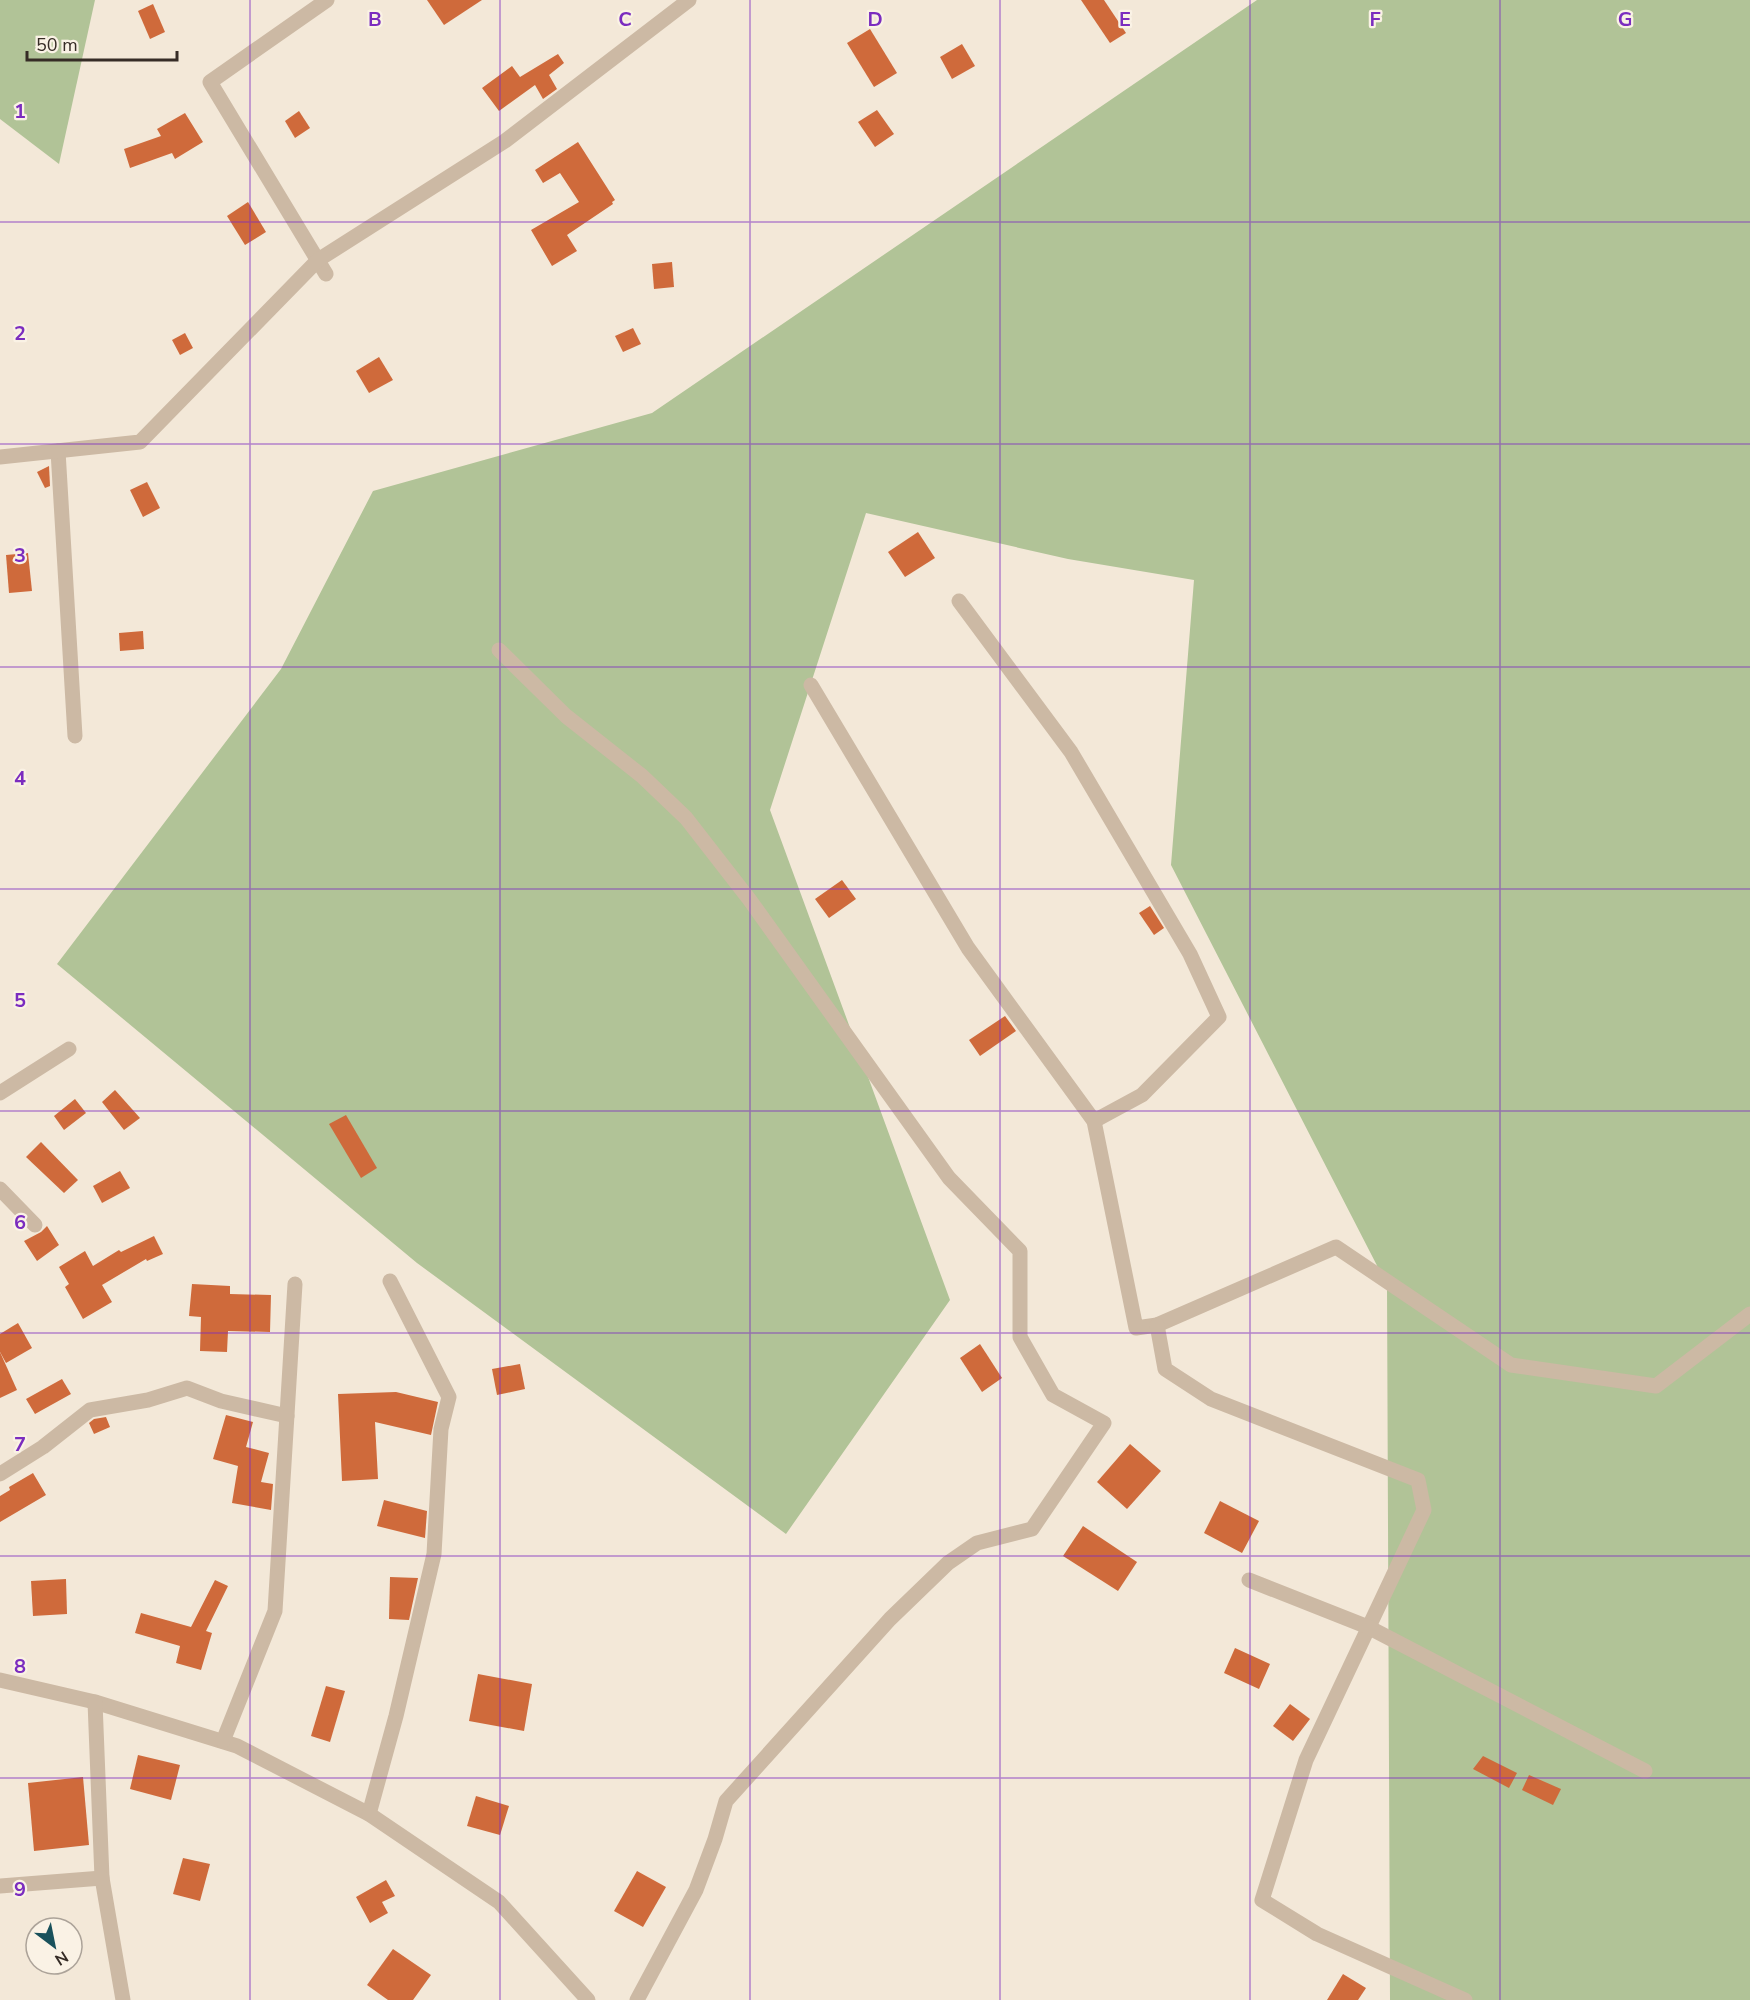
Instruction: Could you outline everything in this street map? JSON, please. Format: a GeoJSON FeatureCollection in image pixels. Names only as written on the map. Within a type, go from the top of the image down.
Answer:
{"type":"FeatureCollection","features":[{"type":"Feature","properties":{"kind":"street"},"geometry":{"type":"LineString","coordinates":[[327,0],[210,82],[327,274]]}},
{"type":"Feature","properties":{"kind":"street"},"geometry":{"type":"LineString","coordinates":[[0,457],[140,442],[318,260],[505,141],[689,0]]}},
{"type":"Feature","properties":{"kind":"street"},"geometry":{"type":"LineString","coordinates":[[58,450],[75,736]]}},
{"type":"Feature","properties":{"kind":"street"},"geometry":{"type":"LineString","coordinates":[[959,601],[1071,752],[1190,954],[1219,1017],[1142,1095],[1094,1121]]}},
{"type":"Feature","properties":{"kind":"street"},"geometry":{"type":"LineString","coordinates":[[499,650],[566,716],[642,776],[693,827],[749,899],[949,1178],[1020,1251],[1020,1337],[1053,1395],[1104,1423],[1032,1529],[977,1543],[948,1563],[890,1619],[726,1801],[696,1890],[637,2000]]}},
{"type":"Feature","properties":{"kind":"street"},"geometry":{"type":"LineString","coordinates":[[811,685],[968,948],[1094,1121],[1136,1328],[1157,1325],[1336,1247],[1511,1365],[1656,1386],[1750,1314]]}},
{"type":"Feature","properties":{"kind":"street"},"geometry":{"type":"LineString","coordinates":[[0,1093],[69,1049]]}},
{"type":"Feature","properties":{"kind":"street"},"geometry":{"type":"LineString","coordinates":[[0,1189],[35,1225]]}},
{"type":"Feature","properties":{"kind":"street"},"geometry":{"type":"LineString","coordinates":[[369,1814],[396,1716],[434,1554],[441,1429],[449,1397],[390,1281]]}},
{"type":"Feature","properties":{"kind":"street"},"geometry":{"type":"LineString","coordinates":[[223,1741],[275,1611],[295,1284]]}},
{"type":"Feature","properties":{"kind":"street"},"geometry":{"type":"LineString","coordinates":[[1157,1325],[1165,1369],[1210,1399],[1418,1480],[1424,1510],[1306,1760],[1262,1899],[1317,1934],[1465,2000]]}},
{"type":"Feature","properties":{"kind":"street"},"geometry":{"type":"LineString","coordinates":[[0,1474],[43,1447],[90,1410],[148,1400],[186,1388],[221,1401],[287,1416]]}},
{"type":"Feature","properties":{"kind":"street"},"geometry":{"type":"LineString","coordinates":[[1249,1580],[1368,1627],[1645,1771]]}},
{"type":"Feature","properties":{"kind":"street"},"geometry":{"type":"LineString","coordinates":[[0,1680],[95,1702],[237,1746],[369,1814],[499,1902],[588,2000]]}},
{"type":"Feature","properties":{"kind":"street"},"geometry":{"type":"LineString","coordinates":[[95,1702],[102,1878],[123,2000]]}},
{"type":"Feature","properties":{"kind":"street"},"geometry":{"type":"LineString","coordinates":[[0,1886],[102,1878]]}},
{"type":"Feature","properties":{"kind":"green space"},"geometry":{"type":"Polygon","coordinates":[[[0,0],[95,0],[59,164],[0,119],[0,0]]]}},
{"type":"Feature","properties":{"kind":"green space"},"geometry":{"type":"Polygon","coordinates":[[[1257,0],[1750,0],[1750,2000],[1390,2000],[1387,1285],[1171,865],[1194,580],[1068,559],[866,513],[770,810],[950,1300],[786,1534],[417,1263],[57,964],[281,669],[373,491],[652,413],[1257,0]]]}},
{"type":"Feature","properties":{"kind":"building"},"geometry":{"type":"Polygon","coordinates":[[[427,0],[482,0],[444,25],[427,0]]]}},
{"type":"Feature","properties":{"kind":"building"},"geometry":{"type":"Polygon","coordinates":[[[1081,0],[1104,0],[1126,33],[1110,43],[1081,0]]]}},
{"type":"Feature","properties":{"kind":"building"},"geometry":{"type":"Polygon","coordinates":[[[153,4],[165,32],[150,39],[138,11],[153,4]]]}},
{"type":"Feature","properties":{"kind":"building"},"geometry":{"type":"Polygon","coordinates":[[[870,29],[897,73],[874,87],[847,43],[870,29]]]}},
{"type":"Feature","properties":{"kind":"building"},"geometry":{"type":"Polygon","coordinates":[[[962,44],[975,66],[952,79],[940,57],[962,44]]]}},
{"type":"Feature","properties":{"kind":"building"},"geometry":{"type":"Polygon","coordinates":[[[558,54],[564,63],[549,75],[557,89],[543,99],[535,85],[499,111],[482,88],[512,66],[520,77],[558,54]]]}},
{"type":"Feature","properties":{"kind":"building"},"geometry":{"type":"Polygon","coordinates":[[[877,110],[894,134],[875,147],[858,122],[877,110]]]}},
{"type":"Feature","properties":{"kind":"building"},"geometry":{"type":"Polygon","coordinates":[[[299,111],[310,128],[295,138],[285,121],[299,111]]]}},
{"type":"Feature","properties":{"kind":"building"},"geometry":{"type":"Polygon","coordinates":[[[185,113],[203,142],[175,159],[172,153],[130,168],[124,149],[161,136],[157,129],[185,113]]]}},
{"type":"Feature","properties":{"kind":"building"},"geometry":{"type":"Polygon","coordinates":[[[578,142],[615,200],[613,204],[567,235],[577,251],[552,266],[531,230],[579,202],[560,173],[543,183],[535,170],[578,142]]]}},
{"type":"Feature","properties":{"kind":"building"},"geometry":{"type":"Polygon","coordinates":[[[248,202],[266,232],[245,245],[227,216],[248,202]]]}},
{"type":"Feature","properties":{"kind":"building"},"geometry":{"type":"Polygon","coordinates":[[[672,262],[674,287],[654,289],[652,264],[672,262]]]}},
{"type":"Feature","properties":{"kind":"building"},"geometry":{"type":"Polygon","coordinates":[[[633,328],[641,344],[623,352],[615,336],[633,328]]]}},
{"type":"Feature","properties":{"kind":"building"},"geometry":{"type":"Polygon","coordinates":[[[185,333],[193,348],[180,355],[172,340],[185,333]]]}},
{"type":"Feature","properties":{"kind":"building"},"geometry":{"type":"Polygon","coordinates":[[[379,357],[393,380],[369,393],[356,371],[379,357]]]}},
{"type":"Feature","properties":{"kind":"building"},"geometry":{"type":"Polygon","coordinates":[[[49,466],[50,486],[45,488],[37,472],[49,466]]]}},
{"type":"Feature","properties":{"kind":"building"},"geometry":{"type":"Polygon","coordinates":[[[147,482],[160,508],[143,517],[130,490],[147,482]]]}},
{"type":"Feature","properties":{"kind":"building"},"geometry":{"type":"Polygon","coordinates":[[[918,532],[935,558],[905,577],[888,552],[918,532]]]}},
{"type":"Feature","properties":{"kind":"building"},"geometry":{"type":"Polygon","coordinates":[[[28,553],[32,591],[9,593],[6,555],[28,553]]]}},
{"type":"Feature","properties":{"kind":"building"},"geometry":{"type":"Polygon","coordinates":[[[143,631],[144,649],[120,651],[119,633],[143,631]]]}},
{"type":"Feature","properties":{"kind":"building"},"geometry":{"type":"Polygon","coordinates":[[[842,880],[856,899],[829,918],[815,899],[842,880]]]}},
{"type":"Feature","properties":{"kind":"building"},"geometry":{"type":"Polygon","coordinates":[[[1150,906],[1164,928],[1154,935],[1139,913],[1150,906]]]}},
{"type":"Feature","properties":{"kind":"building"},"geometry":{"type":"Polygon","coordinates":[[[1005,1016],[1016,1031],[980,1056],[969,1040],[1005,1016]]]}},
{"type":"Feature","properties":{"kind":"building"},"geometry":{"type":"Polygon","coordinates":[[[115,1090],[140,1118],[124,1130],[102,1102],[115,1090]]]}},
{"type":"Feature","properties":{"kind":"building"},"geometry":{"type":"Polygon","coordinates":[[[75,1099],[86,1113],[64,1130],[54,1116],[75,1099]]]}},
{"type":"Feature","properties":{"kind":"building"},"geometry":{"type":"Polygon","coordinates":[[[346,1115],[377,1168],[361,1178],[329,1124],[346,1115]]]}},
{"type":"Feature","properties":{"kind":"building"},"geometry":{"type":"Polygon","coordinates":[[[41,1142],[78,1180],[64,1193],[26,1157],[41,1142]]]}},
{"type":"Feature","properties":{"kind":"building"},"geometry":{"type":"Polygon","coordinates":[[[120,1171],[130,1188],[102,1203],[93,1186],[120,1171]]]}},
{"type":"Feature","properties":{"kind":"building"},"geometry":{"type":"Polygon","coordinates":[[[47,1226],[59,1245],[37,1261],[24,1241],[47,1226]]]}},
{"type":"Feature","properties":{"kind":"building"},"geometry":{"type":"Polygon","coordinates":[[[154,1236],[163,1254],[147,1261],[146,1259],[102,1285],[112,1302],[83,1319],[65,1287],[69,1284],[59,1267],[85,1251],[93,1266],[119,1250],[121,1252],[154,1236]]]}},
{"type":"Feature","properties":{"kind":"building"},"geometry":{"type":"Polygon","coordinates":[[[192,1284],[230,1286],[230,1294],[271,1295],[270,1332],[228,1331],[227,1352],[200,1351],[201,1317],[189,1316],[192,1284]]]}},
{"type":"Feature","properties":{"kind":"building"},"geometry":{"type":"Polygon","coordinates":[[[18,1323],[32,1348],[6,1363],[0,1352],[0,1334],[18,1323]]]}},
{"type":"Feature","properties":{"kind":"building"},"geometry":{"type":"Polygon","coordinates":[[[980,1344],[1002,1378],[982,1392],[960,1358],[980,1344]]]}},
{"type":"Feature","properties":{"kind":"building"},"geometry":{"type":"Polygon","coordinates":[[[0,1352],[17,1390],[0,1398],[0,1352]]]}},
{"type":"Feature","properties":{"kind":"building"},"geometry":{"type":"Polygon","coordinates":[[[520,1364],[525,1389],[497,1395],[492,1369],[520,1364]]]}},
{"type":"Feature","properties":{"kind":"building"},"geometry":{"type":"Polygon","coordinates":[[[62,1379],[71,1394],[35,1414],[26,1399],[62,1379]]]}},
{"type":"Feature","properties":{"kind":"building"},"geometry":{"type":"Polygon","coordinates":[[[396,1392],[438,1402],[431,1435],[375,1422],[378,1479],[342,1481],[338,1394],[396,1392]]]}},
{"type":"Feature","properties":{"kind":"building"},"geometry":{"type":"Polygon","coordinates":[[[226,1415],[253,1422],[246,1447],[269,1453],[261,1482],[273,1484],[271,1510],[232,1503],[238,1466],[213,1459],[226,1415]]]}},
{"type":"Feature","properties":{"kind":"building"},"geometry":{"type":"Polygon","coordinates":[[[106,1417],[110,1427],[94,1434],[89,1423],[94,1419],[106,1417]]]}},
{"type":"Feature","properties":{"kind":"building"},"geometry":{"type":"Polygon","coordinates":[[[1130,1444],[1161,1471],[1127,1509],[1097,1482],[1130,1444]]]}},
{"type":"Feature","properties":{"kind":"building"},"geometry":{"type":"Polygon","coordinates":[[[33,1473],[46,1495],[0,1522],[0,1496],[10,1490],[9,1487],[33,1473]]]}},
{"type":"Feature","properties":{"kind":"building"},"geometry":{"type":"Polygon","coordinates":[[[384,1500],[427,1511],[425,1538],[377,1526],[384,1500]]]}},
{"type":"Feature","properties":{"kind":"building"},"geometry":{"type":"Polygon","coordinates":[[[1220,1501],[1259,1521],[1242,1553],[1204,1533],[1220,1501]]]}},
{"type":"Feature","properties":{"kind":"building"},"geometry":{"type":"Polygon","coordinates":[[[1083,1526],[1137,1562],[1118,1591],[1063,1556],[1083,1526]]]}},
{"type":"Feature","properties":{"kind":"building"},"geometry":{"type":"Polygon","coordinates":[[[390,1577],[418,1578],[409,1620],[389,1619],[390,1577]]]}},
{"type":"Feature","properties":{"kind":"building"},"geometry":{"type":"Polygon","coordinates":[[[66,1579],[67,1614],[33,1616],[31,1581],[66,1579]]]}},
{"type":"Feature","properties":{"kind":"building"},"geometry":{"type":"Polygon","coordinates":[[[215,1580],[228,1586],[206,1631],[212,1633],[201,1670],[176,1663],[180,1646],[135,1633],[141,1613],[191,1627],[215,1580]]]}},
{"type":"Feature","properties":{"kind":"building"},"geometry":{"type":"Polygon","coordinates":[[[1235,1648],[1270,1664],[1259,1689],[1224,1673],[1235,1648]]]}},
{"type":"Feature","properties":{"kind":"building"},"geometry":{"type":"Polygon","coordinates":[[[478,1674],[532,1684],[524,1731],[469,1721],[478,1674]]]}},
{"type":"Feature","properties":{"kind":"building"},"geometry":{"type":"Polygon","coordinates":[[[326,1686],[345,1691],[330,1742],[311,1736],[326,1686]]]}},
{"type":"Feature","properties":{"kind":"building"},"geometry":{"type":"Polygon","coordinates":[[[1290,1704],[1310,1719],[1293,1741],[1273,1726],[1290,1704]]]}},
{"type":"Feature","properties":{"kind":"building"},"geometry":{"type":"Polygon","coordinates":[[[138,1755],[180,1765],[171,1800],[130,1789],[138,1755]]]}},
{"type":"Feature","properties":{"kind":"building"},"geometry":{"type":"Polygon","coordinates":[[[1483,1756],[1517,1773],[1509,1788],[1473,1769],[1483,1756]]]}},
{"type":"Feature","properties":{"kind":"building"},"geometry":{"type":"Polygon","coordinates":[[[1529,1775],[1561,1789],[1553,1805],[1522,1790],[1529,1775]]]}},
{"type":"Feature","properties":{"kind":"building"},"geometry":{"type":"Polygon","coordinates":[[[83,1777],[89,1845],[34,1851],[28,1783],[83,1777]]]}},
{"type":"Feature","properties":{"kind":"building"},"geometry":{"type":"Polygon","coordinates":[[[476,1796],[509,1806],[500,1835],[467,1826],[476,1796]]]}},
{"type":"Feature","properties":{"kind":"building"},"geometry":{"type":"Polygon","coordinates":[[[183,1858],[210,1864],[200,1901],[173,1894],[183,1858]]]}},
{"type":"Feature","properties":{"kind":"building"},"geometry":{"type":"Polygon","coordinates":[[[637,1871],[666,1887],[643,1927],[614,1911],[637,1871]]]}},
{"type":"Feature","properties":{"kind":"building"},"geometry":{"type":"Polygon","coordinates":[[[386,1880],[395,1896],[382,1902],[388,1913],[370,1923],[356,1897],[386,1880]]]}},
{"type":"Feature","properties":{"kind":"building"},"geometry":{"type":"Polygon","coordinates":[[[393,1949],[431,1975],[413,2000],[388,2000],[367,1985],[393,1949]]]}},
{"type":"Feature","properties":{"kind":"building"},"geometry":{"type":"Polygon","coordinates":[[[1343,1974],[1366,1988],[1358,2000],[1327,2000],[1343,1974]]]}}]}
